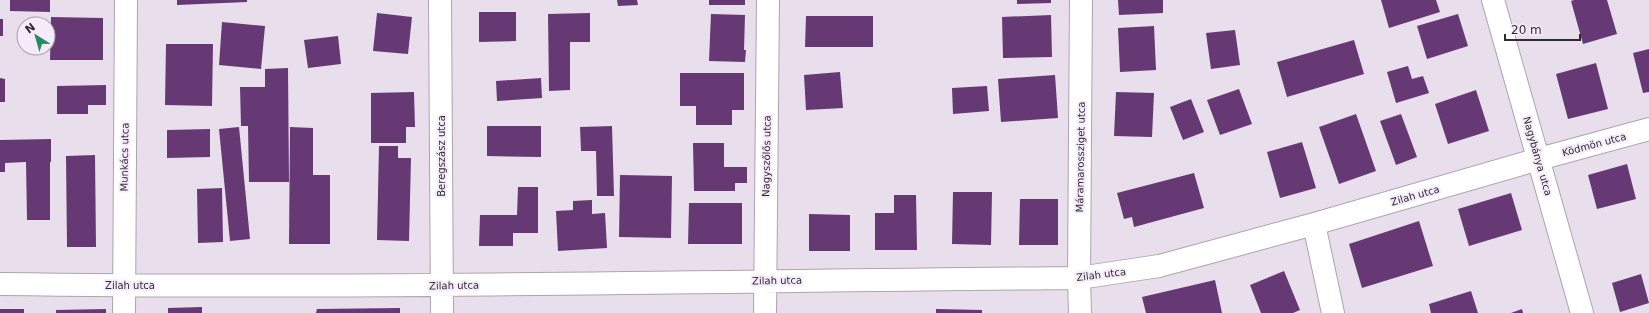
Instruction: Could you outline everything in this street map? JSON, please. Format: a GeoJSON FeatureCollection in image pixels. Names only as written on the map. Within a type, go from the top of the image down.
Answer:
{"type":"FeatureCollection","features":[{"type":"Feature","properties":{"kind":"street","name":"Munkács utca"},"geometry":{"type":"LineString","coordinates":[[124,313],[126,0]]}},
{"type":"Feature","properties":{"kind":"street","name":"Beregszász utca"},"geometry":{"type":"LineString","coordinates":[[440,0],[442,313]]}},
{"type":"Feature","properties":{"kind":"street","name":"Nagyszőlős utca"},"geometry":{"type":"LineString","coordinates":[[765,313],[768,0]]}},
{"type":"Feature","properties":{"kind":"street","name":"Máramarossziget utca"},"geometry":{"type":"LineString","coordinates":[[1080,313],[1081,0]]}},
{"type":"Feature","properties":{"kind":"street","name":"Nagybánya utca"},"geometry":{"type":"LineString","coordinates":[[1493,0],[1582,313]]}},
{"type":"Feature","properties":{"kind":"street","name":"Ködmön utca"},"geometry":{"type":"LineString","coordinates":[[1539,159],[1649,130]]}},
{"type":"Feature","properties":{"kind":"street","name":"Zilah utca"},"geometry":{"type":"LineString","coordinates":[[0,284],[123,286],[442,285],[765,280],[1079,278],[1159,266],[1314,224],[1539,159]]}},
{"type":"Feature","properties":{"kind":"street"},"geometry":{"type":"LineString","coordinates":[[1314,224],[1333,313]]}},
{"type":"Feature","properties":{"kind":"building"},"geometry":{"type":"Polygon","coordinates":[[[10,0],[50,0],[50,12],[10,11],[10,0]]]}},
{"type":"Feature","properties":{"kind":"building"},"geometry":{"type":"Polygon","coordinates":[[[177,0],[247,0],[247,2],[177,5],[177,0]]]}},
{"type":"Feature","properties":{"kind":"building"},"geometry":{"type":"Polygon","coordinates":[[[617,0],[637,0],[638,5],[618,6],[617,0]]]}},
{"type":"Feature","properties":{"kind":"building"},"geometry":{"type":"Polygon","coordinates":[[[709,0],[745,0],[745,5],[709,5],[709,0]]]}},
{"type":"Feature","properties":{"kind":"building"},"geometry":{"type":"Polygon","coordinates":[[[1017,0],[1051,0],[1051,3],[1017,4],[1017,0]]]}},
{"type":"Feature","properties":{"kind":"building"},"geometry":{"type":"Polygon","coordinates":[[[1118,0],[1163,0],[1163,13],[1119,15],[1118,0]]]}},
{"type":"Feature","properties":{"kind":"building"},"geometry":{"type":"Polygon","coordinates":[[[1381,0],[1436,0],[1440,12],[1389,28],[1381,0]]]}},
{"type":"Feature","properties":{"kind":"building"},"geometry":{"type":"Polygon","coordinates":[[[1607,0],[1617,34],[1583,44],[1571,1],[1607,0]]]}},
{"type":"Feature","properties":{"kind":"building"},"geometry":{"type":"Polygon","coordinates":[[[479,12],[516,12],[516,41],[479,42],[479,12]]]}},
{"type":"Feature","properties":{"kind":"building"},"geometry":{"type":"Polygon","coordinates":[[[377,13],[412,17],[408,54],[373,51],[377,13]]]}},
{"type":"Feature","properties":{"kind":"building"},"geometry":{"type":"Polygon","coordinates":[[[590,13],[590,42],[570,42],[570,90],[549,91],[548,14],[590,13]]]}},
{"type":"Feature","properties":{"kind":"building"},"geometry":{"type":"Polygon","coordinates":[[[711,14],[745,15],[745,62],[709,61],[711,14]]]}},
{"type":"Feature","properties":{"kind":"building"},"geometry":{"type":"Polygon","coordinates":[[[1458,14],[1468,46],[1427,59],[1417,26],[1458,14]]]}},
{"type":"Feature","properties":{"kind":"building"},"geometry":{"type":"Polygon","coordinates":[[[1051,15],[1052,57],[1003,58],[1002,17],[1051,15]]]}},
{"type":"Feature","properties":{"kind":"building"},"geometry":{"type":"Polygon","coordinates":[[[806,16],[873,16],[873,47],[805,47],[806,16]]]}},
{"type":"Feature","properties":{"kind":"building"},"geometry":{"type":"Polygon","coordinates":[[[56,17],[103,18],[103,60],[50,60],[50,56],[56,56],[56,17]]]}},
{"type":"Feature","properties":{"kind":"building"},"geometry":{"type":"Polygon","coordinates":[[[0,19],[3,19],[3,36],[0,36],[0,19]]]}},
{"type":"Feature","properties":{"kind":"building"},"geometry":{"type":"Polygon","coordinates":[[[222,22],[265,26],[261,69],[219,65],[222,22]]]}},
{"type":"Feature","properties":{"kind":"building"},"geometry":{"type":"Polygon","coordinates":[[[1154,26],[1156,70],[1120,72],[1118,28],[1154,26]]]}},
{"type":"Feature","properties":{"kind":"building"},"geometry":{"type":"Polygon","coordinates":[[[1235,30],[1240,65],[1211,69],[1206,33],[1235,30]]]}},
{"type":"Feature","properties":{"kind":"building"},"geometry":{"type":"Polygon","coordinates":[[[338,36],[341,64],[308,68],[304,40],[338,36]]]}},
{"type":"Feature","properties":{"kind":"building"},"geometry":{"type":"Polygon","coordinates":[[[1354,40],[1364,74],[1287,97],[1277,62],[1354,40]]]}},
{"type":"Feature","properties":{"kind":"building"},"geometry":{"type":"Polygon","coordinates":[[[166,44],[213,44],[212,106],[165,105],[166,44]]]}},
{"type":"Feature","properties":{"kind":"building"},"geometry":{"type":"Polygon","coordinates":[[[1649,49],[1649,92],[1643,93],[1633,53],[1649,49]]]}},
{"type":"Feature","properties":{"kind":"building"},"geometry":{"type":"Polygon","coordinates":[[[1596,63],[1608,109],[1568,119],[1556,74],[1596,63]]]}},
{"type":"Feature","properties":{"kind":"building"},"geometry":{"type":"Polygon","coordinates":[[[1408,66],[1412,79],[1423,76],[1429,93],[1396,103],[1387,72],[1408,66]]]}},
{"type":"Feature","properties":{"kind":"building"},"geometry":{"type":"Polygon","coordinates":[[[288,68],[289,182],[249,182],[248,126],[241,126],[240,87],[265,87],[265,69],[288,68]]]}},
{"type":"Feature","properties":{"kind":"building"},"geometry":{"type":"Polygon","coordinates":[[[840,72],[843,108],[806,110],[804,75],[840,72]]]}},
{"type":"Feature","properties":{"kind":"building"},"geometry":{"type":"Polygon","coordinates":[[[680,73],[744,73],[744,110],[732,110],[732,125],[696,125],[696,106],[680,106],[680,73]]]}},
{"type":"Feature","properties":{"kind":"building"},"geometry":{"type":"Polygon","coordinates":[[[1055,75],[1058,118],[1001,122],[998,79],[1055,75]]]}},
{"type":"Feature","properties":{"kind":"building"},"geometry":{"type":"Polygon","coordinates":[[[0,78],[5,79],[5,102],[0,102],[0,78]]]}},
{"type":"Feature","properties":{"kind":"building"},"geometry":{"type":"Polygon","coordinates":[[[541,78],[542,98],[497,101],[496,81],[541,78]]]}},
{"type":"Feature","properties":{"kind":"building"},"geometry":{"type":"Polygon","coordinates":[[[106,85],[106,105],[88,105],[88,114],[57,114],[57,86],[106,85]]]}},
{"type":"Feature","properties":{"kind":"building"},"geometry":{"type":"Polygon","coordinates":[[[987,86],[989,111],[953,114],[952,88],[987,86]]]}},
{"type":"Feature","properties":{"kind":"building"},"geometry":{"type":"Polygon","coordinates":[[[1239,89],[1252,124],[1220,135],[1207,100],[1239,89]]]}},
{"type":"Feature","properties":{"kind":"building"},"geometry":{"type":"Polygon","coordinates":[[[1476,90],[1489,131],[1448,144],[1435,104],[1476,90]]]}},
{"type":"Feature","properties":{"kind":"building"},"geometry":{"type":"Polygon","coordinates":[[[414,92],[415,127],[406,127],[406,143],[371,143],[371,93],[414,92]]]}},
{"type":"Feature","properties":{"kind":"building"},"geometry":{"type":"Polygon","coordinates":[[[1116,92],[1154,93],[1152,137],[1114,136],[1116,92]]]}},
{"type":"Feature","properties":{"kind":"building"},"geometry":{"type":"Polygon","coordinates":[[[1191,99],[1204,132],[1183,140],[1170,107],[1191,99]]]}},
{"type":"Feature","properties":{"kind":"building"},"geometry":{"type":"Polygon","coordinates":[[[1356,114],[1376,171],[1339,184],[1319,127],[1356,114]]]}},
{"type":"Feature","properties":{"kind":"building"},"geometry":{"type":"Polygon","coordinates":[[[1401,114],[1417,157],[1396,165],[1380,121],[1401,114]]]}},
{"type":"Feature","properties":{"kind":"building"},"geometry":{"type":"Polygon","coordinates":[[[487,126],[541,126],[541,157],[487,156],[487,126]]]}},
{"type":"Feature","properties":{"kind":"building"},"geometry":{"type":"Polygon","coordinates":[[[612,126],[614,196],[597,196],[596,151],[581,151],[580,127],[612,126]]]}},
{"type":"Feature","properties":{"kind":"building"},"geometry":{"type":"Polygon","coordinates":[[[239,127],[250,239],[230,241],[219,129],[239,127]]]}},
{"type":"Feature","properties":{"kind":"building"},"geometry":{"type":"Polygon","coordinates":[[[290,127],[313,128],[313,175],[330,175],[330,244],[289,244],[290,127]]]}},
{"type":"Feature","properties":{"kind":"building"},"geometry":{"type":"Polygon","coordinates":[[[210,129],[210,157],[167,158],[167,130],[210,129]]]}},
{"type":"Feature","properties":{"kind":"building"},"geometry":{"type":"Polygon","coordinates":[[[51,139],[50,220],[27,220],[26,162],[5,163],[5,172],[0,172],[0,140],[51,139]]]}},
{"type":"Feature","properties":{"kind":"building"},"geometry":{"type":"Polygon","coordinates":[[[1302,142],[1316,188],[1280,198],[1267,152],[1302,142]]]}},
{"type":"Feature","properties":{"kind":"building"},"geometry":{"type":"Polygon","coordinates":[[[693,143],[724,143],[724,167],[747,167],[747,183],[735,183],[735,191],[694,191],[693,143]]]}},
{"type":"Feature","properties":{"kind":"building"},"geometry":{"type":"Polygon","coordinates":[[[379,146],[398,146],[398,158],[411,158],[409,241],[377,240],[379,146]]]}},
{"type":"Feature","properties":{"kind":"building"},"geometry":{"type":"Polygon","coordinates":[[[95,155],[96,247],[67,247],[66,156],[95,155]]]}},
{"type":"Feature","properties":{"kind":"building"},"geometry":{"type":"Polygon","coordinates":[[[1627,164],[1636,199],[1597,209],[1588,175],[1627,164]]]}},
{"type":"Feature","properties":{"kind":"building"},"geometry":{"type":"Polygon","coordinates":[[[1194,173],[1204,208],[1134,227],[1132,217],[1124,219],[1117,193],[1194,173]]]}},
{"type":"Feature","properties":{"kind":"building"},"geometry":{"type":"Polygon","coordinates":[[[620,175],[672,176],[671,238],[619,237],[620,175]]]}},
{"type":"Feature","properties":{"kind":"building"},"geometry":{"type":"Polygon","coordinates":[[[518,187],[538,187],[538,233],[513,233],[513,246],[479,246],[480,215],[517,215],[518,187]]]}},
{"type":"Feature","properties":{"kind":"building"},"geometry":{"type":"Polygon","coordinates":[[[222,188],[223,242],[198,243],[197,189],[222,188]]]}},
{"type":"Feature","properties":{"kind":"building"},"geometry":{"type":"Polygon","coordinates":[[[953,192],[992,192],[991,245],[952,244],[953,192]]]}},
{"type":"Feature","properties":{"kind":"building"},"geometry":{"type":"Polygon","coordinates":[[[1511,193],[1522,230],[1469,246],[1458,209],[1511,193]]]}},
{"type":"Feature","properties":{"kind":"building"},"geometry":{"type":"Polygon","coordinates":[[[894,195],[916,195],[917,250],[875,250],[875,213],[894,213],[894,195]]]}},
{"type":"Feature","properties":{"kind":"building"},"geometry":{"type":"Polygon","coordinates":[[[1020,199],[1058,199],[1058,245],[1019,245],[1020,199]]]}},
{"type":"Feature","properties":{"kind":"building"},"geometry":{"type":"Polygon","coordinates":[[[592,200],[592,214],[605,213],[607,248],[558,251],[556,211],[573,210],[573,201],[592,200]]]}},
{"type":"Feature","properties":{"kind":"building"},"geometry":{"type":"Polygon","coordinates":[[[689,203],[742,203],[742,244],[688,244],[689,203]]]}},
{"type":"Feature","properties":{"kind":"building"},"geometry":{"type":"Polygon","coordinates":[[[809,214],[850,215],[850,251],[809,251],[809,214]]]}},
{"type":"Feature","properties":{"kind":"building"},"geometry":{"type":"Polygon","coordinates":[[[1419,221],[1433,266],[1362,288],[1349,244],[1419,221]]]}},
{"type":"Feature","properties":{"kind":"building"},"geometry":{"type":"Polygon","coordinates":[[[1284,271],[1300,310],[1293,313],[1261,313],[1250,285],[1284,271]]]}},
{"type":"Feature","properties":{"kind":"building"},"geometry":{"type":"Polygon","coordinates":[[[1641,274],[1649,303],[1620,312],[1612,283],[1641,274]]]}},
{"type":"Feature","properties":{"kind":"building"},"geometry":{"type":"Polygon","coordinates":[[[1215,280],[1222,313],[1146,313],[1142,297],[1215,280]]]}},
{"type":"Feature","properties":{"kind":"building"},"geometry":{"type":"Polygon","coordinates":[[[1471,291],[1478,313],[1431,313],[1429,304],[1471,291]]]}},
{"type":"Feature","properties":{"kind":"building"},"geometry":{"type":"Polygon","coordinates":[[[202,307],[202,313],[168,313],[168,308],[202,307]]]}},
{"type":"Feature","properties":{"kind":"building"},"geometry":{"type":"Polygon","coordinates":[[[400,308],[400,313],[316,313],[317,309],[400,308]]]}},
{"type":"Feature","properties":{"kind":"building"},"geometry":{"type":"Polygon","coordinates":[[[0,309],[24,309],[24,313],[0,313],[0,309]]]}},
{"type":"Feature","properties":{"kind":"building"},"geometry":{"type":"Polygon","coordinates":[[[106,309],[106,313],[56,313],[56,310],[106,309]]]}},
{"type":"Feature","properties":{"kind":"building"},"geometry":{"type":"Polygon","coordinates":[[[936,309],[982,310],[982,313],[936,313],[936,309]]]}},
{"type":"Feature","properties":{"kind":"building"},"geometry":{"type":"Polygon","coordinates":[[[1522,309],[1523,313],[1511,313],[1522,309]]]}}]}
